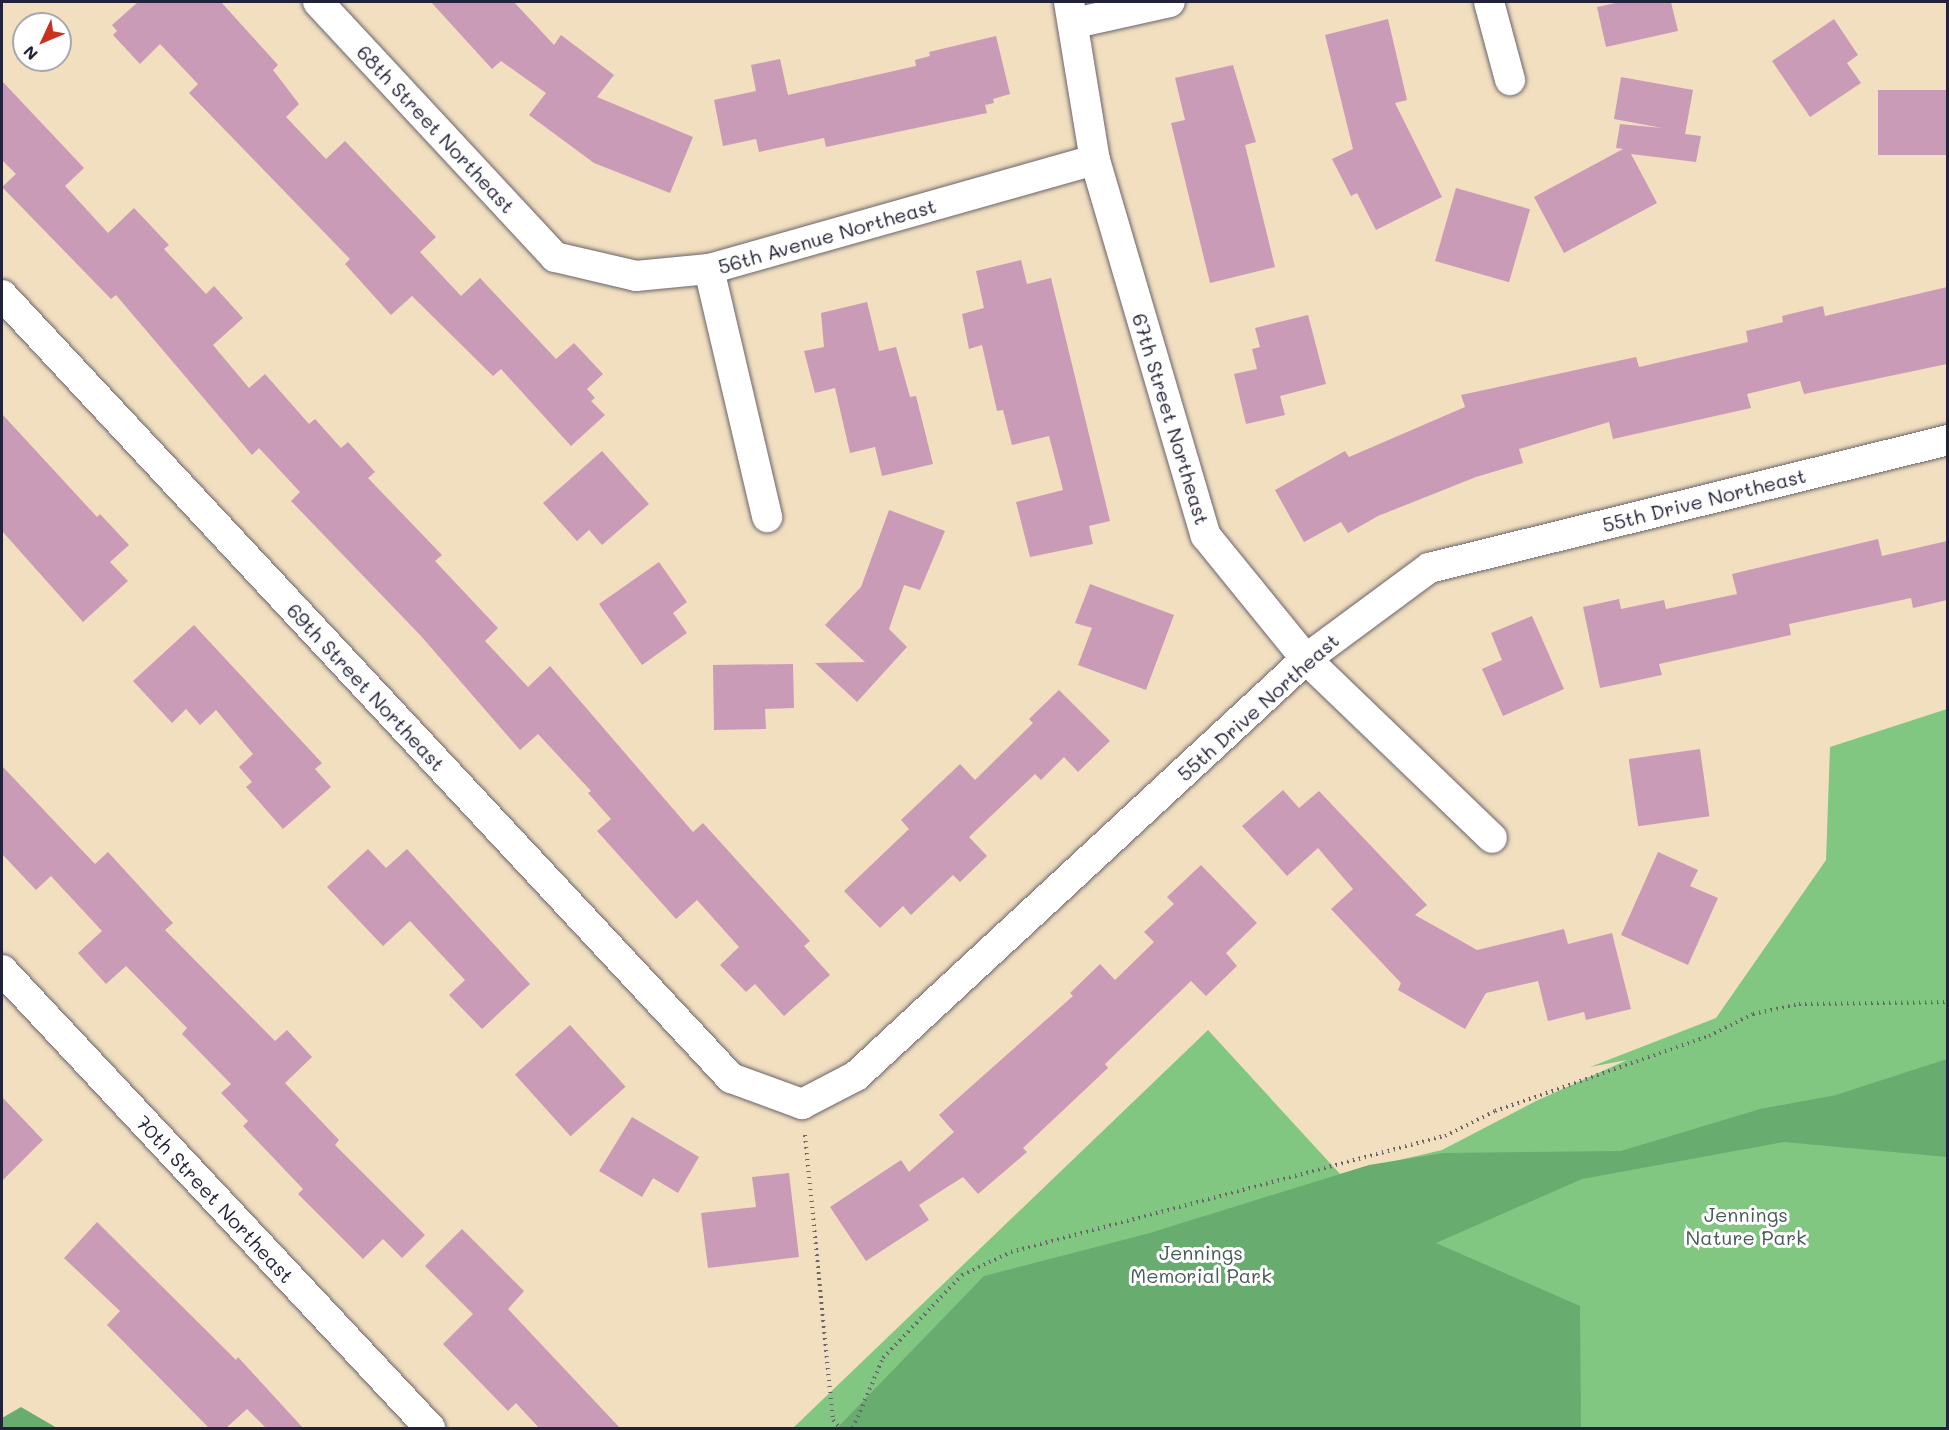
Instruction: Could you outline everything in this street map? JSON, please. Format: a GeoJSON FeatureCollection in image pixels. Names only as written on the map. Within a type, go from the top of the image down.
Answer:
{"type":"FeatureCollection","features":[{"type":"Feature","properties":{"kind":"street","name":"68th Street Northeast"},"geometry":{"type":"LineString","coordinates":[[318,2],[555,257]]}},
{"type":"Feature","properties":{"kind":"street"},"geometry":{"type":"LineString","coordinates":[[1072,12],[1170,2]]}},
{"type":"Feature","properties":{"kind":"street"},"geometry":{"type":"LineString","coordinates":[[1489,2],[1510,80]]}},
{"type":"Feature","properties":{"kind":"street","name":"67th Street Northeast"},"geometry":{"type":"LineString","coordinates":[[1072,12],[1095,160],[1206,536],[1306,659],[1492,838]]}},
{"type":"Feature","properties":{"kind":"street","name":"56th Avenue Northeast"},"geometry":{"type":"LineString","coordinates":[[555,257],[636,276],[710,269],[1095,160]]}},
{"type":"Feature","properties":{"kind":"street"},"geometry":{"type":"LineString","coordinates":[[710,269],[766,517]]}},
{"type":"Feature","properties":{"kind":"street","name":"69th Street Northeast"},"geometry":{"type":"LineString","coordinates":[[3,301],[731,1078],[802,1104]]}},
{"type":"Feature","properties":{"kind":"street","name":"55th Drive Northeast"},"geometry":{"type":"LineString","coordinates":[[802,1104],[856,1076],[1306,659],[1429,568],[1947,440]]}},
{"type":"Feature","properties":{"kind":"street","name":"70th Street Northeast"},"geometry":{"type":"LineString","coordinates":[[7,987],[430,1428]]}},
{"type":"Feature","properties":{"kind":"path"},"geometry":{"type":"LineString","coordinates":[[853,1428],[883,1358],[962,1275],[1011,1252],[1445,1136],[1495,1111],[1709,1036],[1753,1014],[1799,1004],[1947,1002]]}},
{"type":"Feature","properties":{"kind":"path"},"geometry":{"type":"LineString","coordinates":[[802,1104],[833,1420],[840,1428]]}},
{"type":"Feature","properties":{"kind":"green space","name":"Jennings Nature Park"},"geometry":{"type":"Polygon","coordinates":[[[1947,709],[1947,1428],[793,1428],[1208,1030],[1340,1174],[1442,1150],[1536,1101],[1627,1060],[1590,1067],[1716,1018],[1826,860],[1830,747],[1947,709]]]}},
{"type":"Feature","properties":{"kind":"green space","name":"Jennings Memorial Park"},"geometry":{"type":"Polygon","coordinates":[[[1947,1059],[1947,1157],[1784,1142],[1582,1179],[1436,1243],[1580,1306],[1581,1428],[837,1428],[984,1276],[1150,1233],[1369,1165],[1443,1153],[1621,1151],[1760,1109],[1836,1095],[1947,1059]]]}},
{"type":"Feature","properties":{"kind":"green space"},"geometry":{"type":"Polygon","coordinates":[[[21,1407],[57,1428],[2,1428],[2,1418],[21,1407]]]}},
{"type":"Feature","properties":{"kind":"building"},"geometry":{"type":"Polygon","coordinates":[[[138,2],[221,2],[278,65],[273,70],[299,104],[286,117],[326,159],[345,141],[436,237],[420,252],[461,296],[480,278],[556,359],[574,343],[603,374],[587,389],[595,398],[591,401],[605,415],[571,446],[501,369],[493,376],[412,296],[391,315],[345,264],[350,259],[189,93],[198,84],[160,44],[140,64],[113,35],[117,31],[112,25],[138,2]]]}},
{"type":"Feature","properties":{"kind":"building"},"geometry":{"type":"Polygon","coordinates":[[[431,2],[514,2],[554,45],[561,35],[614,75],[597,97],[693,137],[670,193],[594,163],[529,115],[546,93],[501,61],[492,69],[431,2]]]}},
{"type":"Feature","properties":{"kind":"building"},"geometry":{"type":"Polygon","coordinates":[[[1620,2],[1671,2],[1678,31],[1606,47],[1597,7],[1620,2]]]}},
{"type":"Feature","properties":{"kind":"building"},"geometry":{"type":"Polygon","coordinates":[[[1388,19],[1407,100],[1395,103],[1442,197],[1376,230],[1357,193],[1351,196],[1332,159],[1353,149],[1325,35],[1388,19]]]}},
{"type":"Feature","properties":{"kind":"building"},"geometry":{"type":"Polygon","coordinates":[[[1834,19],[1858,55],[1847,63],[1861,83],[1810,117],[1772,61],[1834,19]]]}},
{"type":"Feature","properties":{"kind":"building"},"geometry":{"type":"Polygon","coordinates":[[[996,36],[1010,94],[993,99],[994,103],[985,105],[987,113],[826,147],[824,138],[759,152],[756,139],[723,146],[714,100],[756,91],[751,65],[780,59],[788,95],[916,66],[915,60],[930,56],[929,52],[996,36]]]}},
{"type":"Feature","properties":{"kind":"building"},"geometry":{"type":"Polygon","coordinates":[[[1233,65],[1256,142],[1245,145],[1275,267],[1210,283],[1171,123],[1185,120],[1175,78],[1233,65]]]}},
{"type":"Feature","properties":{"kind":"building"},"geometry":{"type":"Polygon","coordinates":[[[1621,77],[1693,90],[1685,134],[1701,136],[1696,162],[1631,154],[1657,203],[1564,253],[1534,197],[1623,149],[1616,148],[1620,124],[1662,128],[1614,119],[1621,77]]]}},
{"type":"Feature","properties":{"kind":"building"},"geometry":{"type":"Polygon","coordinates":[[[2,81],[84,168],[65,186],[108,233],[134,208],[169,245],[164,249],[206,294],[214,286],[243,318],[213,345],[249,388],[265,374],[309,424],[315,419],[341,448],[348,442],[375,472],[368,478],[442,555],[435,561],[498,628],[485,641],[528,687],[550,666],[693,832],[703,823],[810,941],[804,946],[830,975],[784,1016],[755,984],[746,992],[720,965],[739,947],[697,900],[676,919],[597,831],[611,819],[588,793],[591,791],[538,734],[520,750],[421,636],[291,501],[300,492],[259,448],[252,455],[116,295],[111,299],[2,187],[16,174],[2,160],[2,81]]]}},
{"type":"Feature","properties":{"kind":"building"},"geometry":{"type":"Polygon","coordinates":[[[1878,90],[1947,90],[1947,155],[1878,155],[1878,90]]]}},
{"type":"Feature","properties":{"kind":"building"},"geometry":{"type":"Polygon","coordinates":[[[1456,188],[1530,209],[1509,282],[1435,261],[1456,188]]]}},
{"type":"Feature","properties":{"kind":"building"},"geometry":{"type":"Polygon","coordinates":[[[1021,260],[1027,284],[1051,278],[1110,521],[1089,526],[1093,544],[1030,557],[1016,502],[1063,490],[1049,436],[1012,445],[1003,410],[997,411],[982,345],[969,349],[962,314],[984,308],[976,271],[1021,260]]]}},
{"type":"Feature","properties":{"kind":"building"},"geometry":{"type":"Polygon","coordinates":[[[1947,287],[1947,364],[1804,394],[1800,381],[1747,394],[1751,408],[1613,439],[1609,422],[1519,449],[1523,463],[1476,477],[1378,516],[1348,533],[1341,522],[1304,542],[1275,490],[1345,451],[1349,457],[1465,407],[1461,395],[1636,357],[1639,367],[1748,342],[1746,331],[1783,322],[1782,316],[1823,306],[1825,316],[1947,287]]]}},
{"type":"Feature","properties":{"kind":"building"},"geometry":{"type":"Polygon","coordinates":[[[867,302],[879,351],[896,347],[910,397],[916,396],[933,464],[882,476],[875,447],[850,453],[835,388],[815,393],[804,351],[824,347],[821,313],[867,302]]]}},
{"type":"Feature","properties":{"kind":"building"},"geometry":{"type":"Polygon","coordinates":[[[1308,315],[1326,384],[1280,396],[1285,415],[1246,424],[1234,374],[1257,369],[1252,349],[1260,347],[1255,328],[1308,315]]]}},
{"type":"Feature","properties":{"kind":"building"},"geometry":{"type":"Polygon","coordinates":[[[2,414],[97,517],[100,514],[129,545],[110,562],[128,581],[83,622],[2,531],[2,414]]]}},
{"type":"Feature","properties":{"kind":"building"},"geometry":{"type":"Polygon","coordinates":[[[602,451],[649,504],[602,545],[589,530],[577,541],[543,503],[602,451]]]}},
{"type":"Feature","properties":{"kind":"building"},"geometry":{"type":"Polygon","coordinates":[[[889,510],[945,531],[920,590],[904,585],[889,629],[907,647],[857,702],[815,663],[865,662],[825,625],[861,587],[889,510]]]}},
{"type":"Feature","properties":{"kind":"building"},"geometry":{"type":"Polygon","coordinates":[[[1878,539],[1882,556],[1947,541],[1947,600],[1913,608],[1911,598],[1789,624],[1791,635],[1659,664],[1662,675],[1600,688],[1583,607],[1619,599],[1621,609],[1664,600],[1666,609],[1737,594],[1732,574],[1878,539]]]}},
{"type":"Feature","properties":{"kind":"building"},"geometry":{"type":"Polygon","coordinates":[[[659,562],[687,602],[673,613],[687,633],[642,665],[599,604],[659,562]]]}},
{"type":"Feature","properties":{"kind":"building"},"geometry":{"type":"Polygon","coordinates":[[[1090,584],[1174,615],[1146,690],[1078,665],[1092,628],[1075,623],[1090,584]]]}},
{"type":"Feature","properties":{"kind":"building"},"geometry":{"type":"Polygon","coordinates":[[[1532,616],[1564,689],[1503,716],[1482,669],[1502,660],[1491,633],[1532,616]]]}},
{"type":"Feature","properties":{"kind":"building"},"geometry":{"type":"Polygon","coordinates":[[[194,625],[322,763],[315,769],[331,787],[283,829],[246,787],[252,782],[239,767],[253,754],[216,710],[200,725],[186,709],[172,723],[133,681],[194,625]]]}},
{"type":"Feature","properties":{"kind":"building"},"geometry":{"type":"Polygon","coordinates":[[[793,664],[794,708],[765,709],[766,729],[714,730],[713,665],[793,664]]]}},
{"type":"Feature","properties":{"kind":"building"},"geometry":{"type":"Polygon","coordinates":[[[1059,690],[1110,741],[1078,772],[1064,757],[1041,780],[1035,774],[969,837],[987,856],[960,882],[953,875],[911,915],[903,906],[880,928],[844,891],[909,829],[901,820],[960,764],[975,780],[1033,723],[1029,719],[1059,690]]]}},
{"type":"Feature","properties":{"kind":"building"},"geometry":{"type":"Polygon","coordinates":[[[1700,749],[1709,816],[1638,826],[1629,759],[1700,749]]]}},
{"type":"Feature","properties":{"kind":"building"},"geometry":{"type":"Polygon","coordinates":[[[2,766],[95,864],[108,852],[173,923],[165,930],[275,1041],[287,1030],[312,1057],[285,1083],[339,1140],[335,1145],[425,1235],[402,1258],[383,1239],[363,1259],[298,1194],[303,1189],[243,1126],[248,1121],[221,1093],[231,1084],[182,1034],[187,1028],[126,966],[106,984],[78,953],[102,931],[51,876],[36,890],[2,854],[2,766]]]}},
{"type":"Feature","properties":{"kind":"building"},"geometry":{"type":"Polygon","coordinates":[[[1283,790],[1299,808],[1319,791],[1427,905],[1415,915],[1477,950],[1564,929],[1568,944],[1612,933],[1631,1009],[1586,1020],[1584,1012],[1548,1021],[1538,981],[1486,993],[1465,1029],[1398,990],[1401,983],[1331,909],[1353,889],[1318,848],[1287,876],[1242,826],[1283,790]]]}},
{"type":"Feature","properties":{"kind":"building"},"geometry":{"type":"Polygon","coordinates":[[[368,849],[386,868],[407,849],[530,984],[482,1029],[449,995],[465,980],[410,921],[383,946],[327,887],[368,849]]]}},
{"type":"Feature","properties":{"kind":"building"},"geometry":{"type":"Polygon","coordinates":[[[1658,852],[1698,870],[1690,886],[1718,898],[1688,965],[1621,935],[1658,852]]]}},
{"type":"Feature","properties":{"kind":"building"},"geometry":{"type":"Polygon","coordinates":[[[1201,865],[1257,923],[1226,953],[1237,966],[1206,996],[1191,981],[1105,1064],[1108,1068],[1023,1148],[1027,1152],[978,1194],[963,1177],[919,1205],[929,1220],[866,1261],[830,1207],[901,1160],[909,1172],[954,1132],[939,1115],[1073,996],[1070,993],[1100,964],[1115,980],[1154,942],[1144,932],[1174,904],[1167,897],[1201,865]]]}},
{"type":"Feature","properties":{"kind":"building"},"geometry":{"type":"Polygon","coordinates":[[[570,1025],[626,1087],[571,1136],[515,1075],[570,1025]]]}},
{"type":"Feature","properties":{"kind":"building"},"geometry":{"type":"Polygon","coordinates":[[[2,1097],[43,1140],[2,1181],[2,1097]]]}},
{"type":"Feature","properties":{"kind":"building"},"geometry":{"type":"Polygon","coordinates":[[[632,1117],[699,1157],[678,1193],[653,1178],[642,1197],[599,1171],[632,1117]]]}},
{"type":"Feature","properties":{"kind":"building"},"geometry":{"type":"Polygon","coordinates":[[[789,1173],[799,1257],[708,1268],[701,1213],[756,1207],[752,1177],[789,1173]]]}},
{"type":"Feature","properties":{"kind":"building"},"geometry":{"type":"Polygon","coordinates":[[[97,1222],[236,1360],[238,1357],[303,1428],[266,1428],[247,1409],[226,1428],[209,1428],[107,1325],[120,1311],[64,1258],[97,1222]]]}},
{"type":"Feature","properties":{"kind":"building"},"geometry":{"type":"Polygon","coordinates":[[[462,1229],[524,1291],[508,1309],[620,1428],[539,1428],[516,1403],[508,1411],[443,1344],[473,1314],[425,1266],[462,1229]]]}}]}
